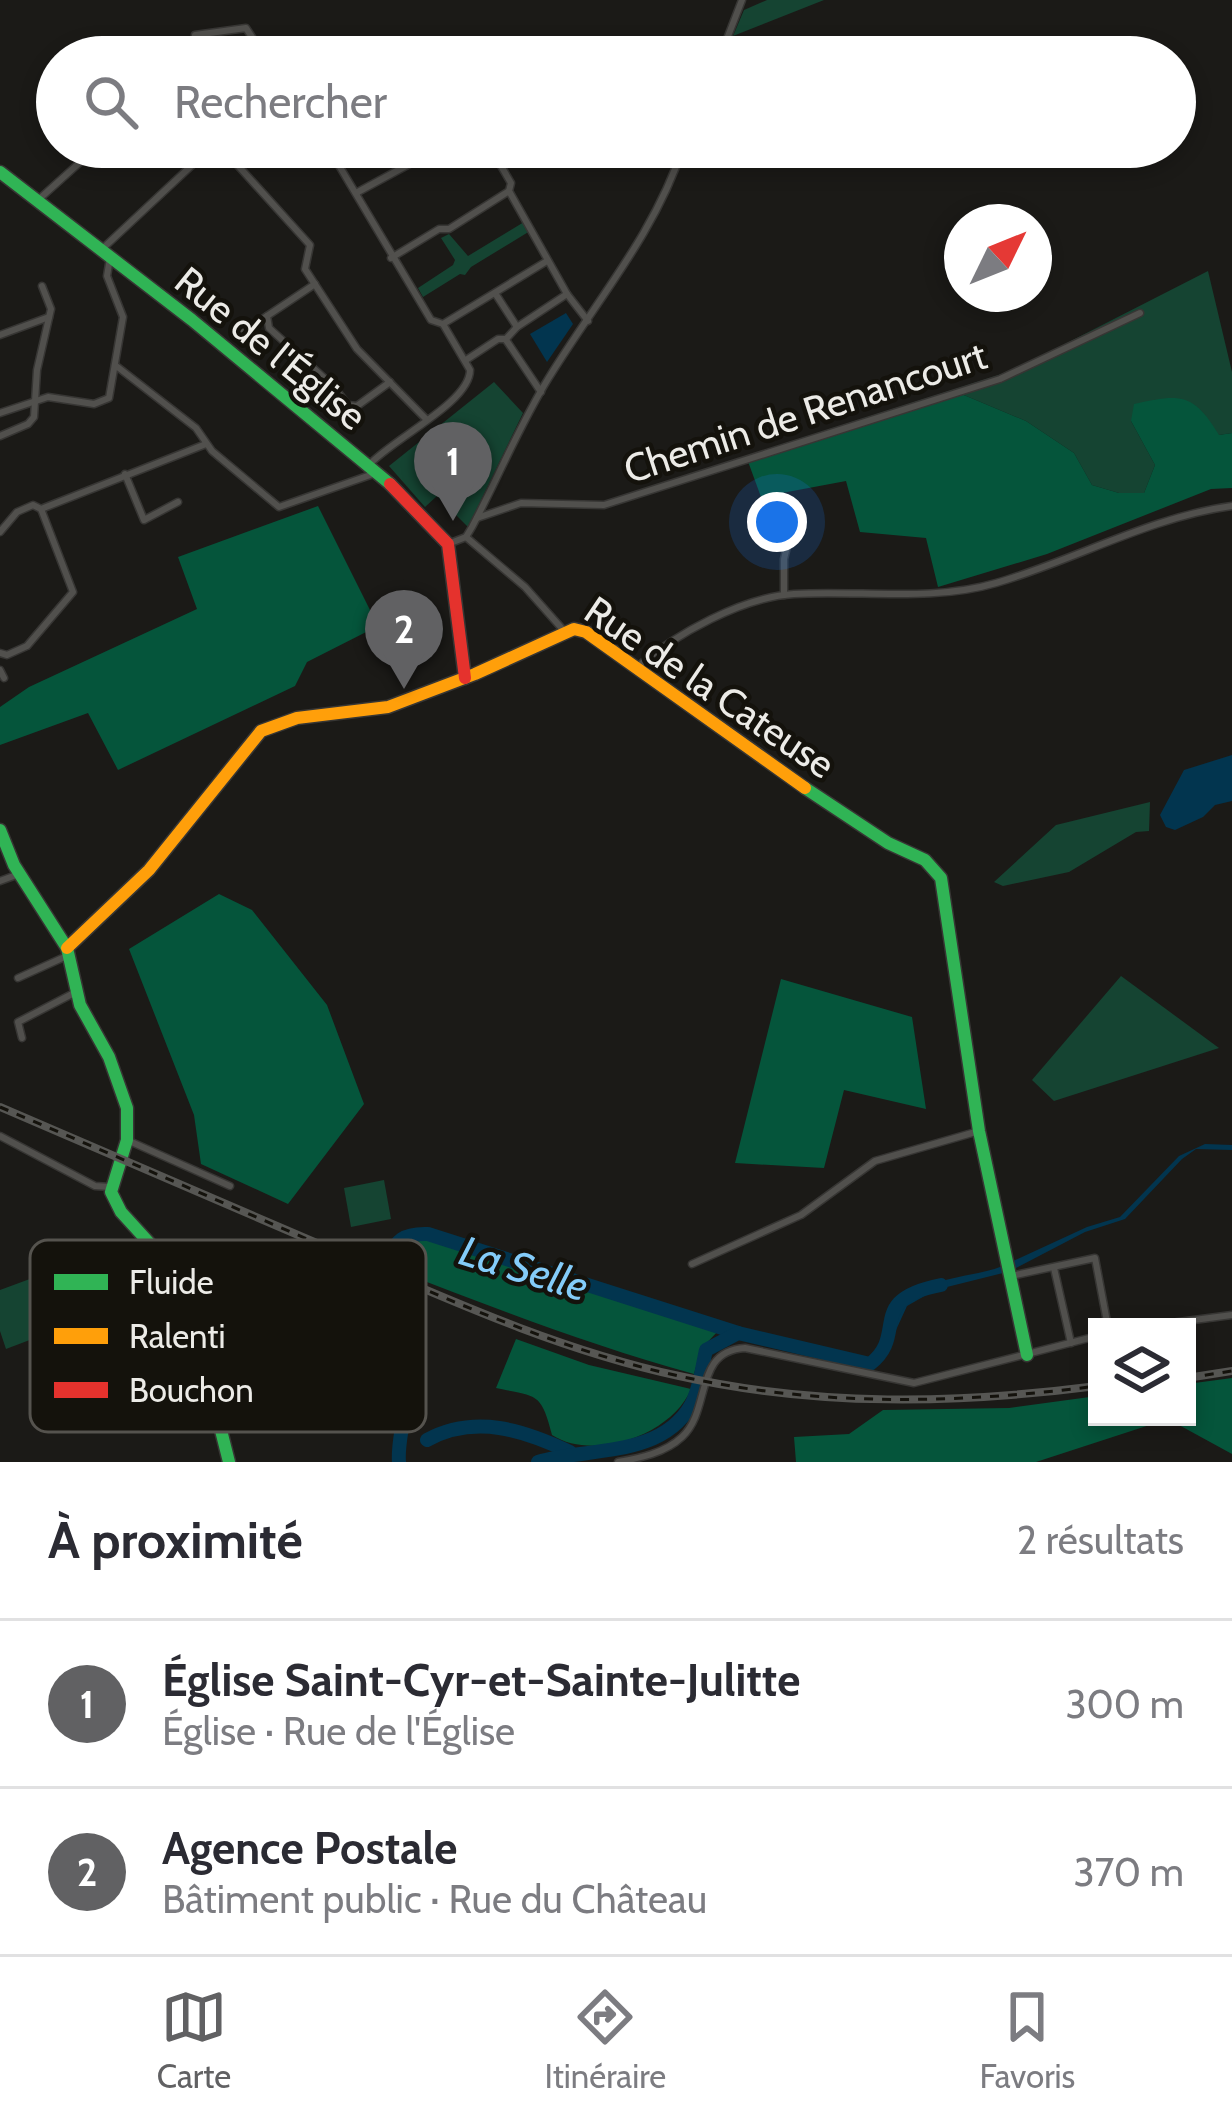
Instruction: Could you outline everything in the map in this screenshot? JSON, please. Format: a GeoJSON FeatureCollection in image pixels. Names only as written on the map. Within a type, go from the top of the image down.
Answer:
{"type":"FeatureCollection","features":[{"type":"Feature","properties":{"kind":"street"},"geometry":{"type":"LineString","coordinates":[[728,36],[742,0]]}},
{"type":"Feature","properties":{"kind":"street"},"geometry":{"type":"LineString","coordinates":[[196,36],[246,28],[252,36]]}},
{"type":"Feature","properties":{"kind":"street"},"geometry":{"type":"LineString","coordinates":[[36,201],[73,168]]}},
{"type":"Feature","properties":{"kind":"street"},"geometry":{"type":"LineString","coordinates":[[0,413],[53,397],[104,403],[112,392],[123,317],[107,276],[105,254],[188,168]]}},
{"type":"Feature","properties":{"kind":"street"},"geometry":{"type":"LineString","coordinates":[[240,168],[310,245],[305,269],[357,349],[427,419]]}},
{"type":"Feature","properties":{"kind":"street"},"geometry":{"type":"LineString","coordinates":[[115,365],[196,428],[207,444],[279,507],[372,470],[381,450],[465,389],[470,379],[466,360],[442,324],[431,320],[341,168]]}},
{"type":"Feature","properties":{"kind":"street"},"geometry":{"type":"LineString","coordinates":[[356,193],[402,168]]}},
{"type":"Feature","properties":{"kind":"street"},"geometry":{"type":"LineString","coordinates":[[391,258],[509,191],[512,183],[503,168]]}},
{"type":"Feature","properties":{"kind":"street"},"geometry":{"type":"LineString","coordinates":[[465,678],[448,544],[466,537],[548,379],[656,213],[674,168]]}},
{"type":"Feature","properties":{"kind":"street","name":"Rue de l'Église"},"geometry":{"type":"LineString","coordinates":[[0,172],[192,320],[407,498],[448,544]]}},
{"type":"Feature","properties":{"kind":"street"},"geometry":{"type":"LineString","coordinates":[[50,212],[54,185]]}},
{"type":"Feature","properties":{"kind":"street"},"geometry":{"type":"LineString","coordinates":[[509,191],[567,294],[588,321]]}},
{"type":"Feature","properties":{"kind":"street"},"geometry":{"type":"LineString","coordinates":[[442,324],[548,261]]}},
{"type":"Feature","properties":{"kind":"street"},"geometry":{"type":"LineString","coordinates":[[238,335],[315,284]]}},
{"type":"Feature","properties":{"kind":"street"},"geometry":{"type":"LineString","coordinates":[[0,436],[31,422],[50,305],[42,286]]}},
{"type":"Feature","properties":{"kind":"street"},"geometry":{"type":"LineString","coordinates":[[495,293],[518,327]]}},
{"type":"Feature","properties":{"kind":"street"},"geometry":{"type":"LineString","coordinates":[[466,360],[506,339],[567,294]]}},
{"type":"Feature","properties":{"kind":"street","name":"Chemin de Renancourt"},"geometry":{"type":"LineString","coordinates":[[477,518],[520,503],[604,505],[1000,379],[1140,313]]}},
{"type":"Feature","properties":{"kind":"street"},"geometry":{"type":"LineString","coordinates":[[267,316],[269,328],[333,386],[348,406],[357,406],[390,382]]}},
{"type":"Feature","properties":{"kind":"street"},"geometry":{"type":"LineString","coordinates":[[0,335],[49,317]]}},
{"type":"Feature","properties":{"kind":"street"},"geometry":{"type":"LineString","coordinates":[[506,339],[541,392]]}},
{"type":"Feature","properties":{"kind":"street"},"geometry":{"type":"LineString","coordinates":[[0,532],[21,509],[41,509],[207,444]]}},
{"type":"Feature","properties":{"kind":"street"},"geometry":{"type":"LineString","coordinates":[[124,475],[144,520],[178,502]]}},
{"type":"Feature","properties":{"kind":"street"},"geometry":{"type":"LineString","coordinates":[[637,668],[722,616],[784,595],[949,591],[993,584],[1112,540],[1232,506]]}},
{"type":"Feature","properties":{"kind":"street"},"geometry":{"type":"LineString","coordinates":[[0,653],[7,656],[27,646],[73,592],[41,509]]}},
{"type":"Feature","properties":{"kind":"street"},"geometry":{"type":"LineString","coordinates":[[784,595],[784,560],[793,523]]}},
{"type":"Feature","properties":{"kind":"street","name":"Rue de la Cateuse"},"geometry":{"type":"LineString","coordinates":[[466,537],[538,600],[566,632],[586,632],[735,741],[888,843],[934,868],[947,905],[979,1131]]}},
{"type":"Feature","properties":{"kind":"street"},"geometry":{"type":"LineString","coordinates":[[18,978],[68,951],[144,875],[261,731],[297,718],[382,708],[465,678],[566,632]]}},
{"type":"Feature","properties":{"kind":"street"},"geometry":{"type":"LineString","coordinates":[[0,830],[20,874],[68,951],[76,992],[109,1058],[124,1101],[127,1140],[110,1187],[121,1212],[147,1240]]}},
{"type":"Feature","properties":{"kind":"street"},"geometry":{"type":"LineString","coordinates":[[0,881],[20,874]]}},
{"type":"Feature","properties":{"kind":"street"},"geometry":{"type":"LineString","coordinates":[[22,1038],[18,1022],[76,992]]}},
{"type":"Feature","properties":{"kind":"street"},"geometry":{"type":"LineString","coordinates":[[692,1264],[801,1215],[875,1161],[979,1131],[1027,1355]]}},
{"type":"Feature","properties":{"kind":"street"},"geometry":{"type":"LineString","coordinates":[[0,1136],[74,1176],[110,1187]]}},
{"type":"Feature","properties":{"kind":"street"},"geometry":{"type":"LineString","coordinates":[[127,1140],[230,1186]]}},
{"type":"Feature","properties":{"kind":"street"},"geometry":{"type":"LineString","coordinates":[[1010,1269],[1034,1271],[1096,1260],[1106,1318]]}},
{"type":"Feature","properties":{"kind":"street"},"geometry":{"type":"LineString","coordinates":[[1054,1268],[1071,1343]]}},
{"type":"Feature","properties":{"kind":"street"},"geometry":{"type":"LineString","coordinates":[[1196,1320],[1232,1315]]}},
{"type":"Feature","properties":{"kind":"street"},"geometry":{"type":"LineString","coordinates":[[618,1462],[655,1453],[682,1438],[698,1412],[710,1368],[731,1349],[745,1348],[908,1383],[933,1382],[1088,1338]]}},
{"type":"Feature","properties":{"kind":"street"},"geometry":{"type":"LineString","coordinates":[[222,1432],[230,1462]]}},
{"type":"Feature","properties":{"kind":"green space"},"geometry":{"type":"Polygon","coordinates":[[[767,0],[824,0],[733,36],[744,10],[767,0]]]}},
{"type":"Feature","properties":{"kind":"green space"},"geometry":{"type":"Polygon","coordinates":[[[524,222],[530,231],[423,297],[418,288],[455,260],[441,238],[449,234],[468,256],[524,222]]]}},
{"type":"Feature","properties":{"kind":"green space"},"geometry":{"type":"Polygon","coordinates":[[[1208,271],[1232,372],[1232,433],[1131,421],[1155,465],[1144,493],[1119,493],[1092,485],[1074,453],[1026,421],[952,390],[1014,370],[1208,271]]]}},
{"type":"Feature","properties":{"kind":"green space"},"geometry":{"type":"Polygon","coordinates":[[[494,382],[523,413],[468,527],[437,496],[425,507],[389,466],[494,382]]]}},
{"type":"Feature","properties":{"kind":"green space"},"geometry":{"type":"Polygon","coordinates":[[[952,390],[1026,421],[1074,453],[1092,485],[1119,493],[1144,493],[1155,465],[1131,421],[1134,404],[1184,400],[1201,411],[1219,435],[1232,433],[1232,488],[1211,489],[1047,554],[938,587],[926,538],[860,532],[846,481],[761,497],[746,456],[952,390]]]}},
{"type":"Feature","properties":{"kind":"green space"},"geometry":{"type":"Polygon","coordinates":[[[318,506],[378,626],[307,662],[295,686],[118,770],[88,713],[0,745],[0,707],[29,687],[197,609],[178,557],[318,506]]]}},
{"type":"Feature","properties":{"kind":"green space"},"geometry":{"type":"Polygon","coordinates":[[[1150,802],[1149,831],[1136,832],[1069,872],[1003,886],[994,882],[1056,825],[1150,802]]]}},
{"type":"Feature","properties":{"kind":"green space"},"geometry":{"type":"Polygon","coordinates":[[[219,894],[252,910],[327,1005],[364,1104],[288,1204],[201,1164],[194,1115],[129,949],[219,894]]]}},
{"type":"Feature","properties":{"kind":"green space"},"geometry":{"type":"Polygon","coordinates":[[[1121,976],[1219,1048],[1054,1101],[1032,1080],[1121,976]]]}},
{"type":"Feature","properties":{"kind":"green space"},"geometry":{"type":"Polygon","coordinates":[[[781,979],[912,1017],[926,1109],[844,1090],[824,1168],[735,1163],[781,979]]]}},
{"type":"Feature","properties":{"kind":"green space"},"geometry":{"type":"Polygon","coordinates":[[[384,1180],[391,1219],[351,1227],[344,1188],[384,1180]]]}},
{"type":"Feature","properties":{"kind":"green space"},"geometry":{"type":"Polygon","coordinates":[[[427,1238],[718,1331],[701,1349],[694,1374],[616,1351],[426,1281],[426,1240],[422,1240],[427,1238]]]}},
{"type":"Feature","properties":{"kind":"green space"},"geometry":{"type":"Polygon","coordinates":[[[30,1279],[30,1340],[6,1349],[0,1331],[0,1290],[30,1279]]]}},
{"type":"Feature","properties":{"kind":"green space"},"geometry":{"type":"Polygon","coordinates":[[[516,1339],[589,1365],[691,1389],[681,1405],[650,1431],[609,1444],[569,1443],[552,1435],[536,1399],[496,1388],[516,1339]]]}},
{"type":"Feature","properties":{"kind":"green space"},"geometry":{"type":"Polygon","coordinates":[[[1232,1378],[1232,1454],[1181,1426],[1196,1426],[1196,1383],[1232,1378]]]}},
{"type":"Feature","properties":{"kind":"green space"},"geometry":{"type":"Polygon","coordinates":[[[1088,1397],[1088,1426],[1147,1426],[1036,1462],[796,1462],[794,1437],[849,1434],[883,1410],[1009,1408],[1088,1397]]]}},
{"type":"Feature","properties":{"kind":"water"},"geometry":{"type":"Polygon","coordinates":[[[566,313],[573,324],[547,362],[530,334],[566,313]]]}},
{"type":"Feature","properties":{"kind":"water"},"geometry":{"type":"Polygon","coordinates":[[[1232,755],[1232,801],[1215,805],[1203,817],[1175,830],[1166,827],[1160,815],[1184,770],[1232,755]]]}},
{"type":"Feature","properties":{"kind":"water"},"geometry":{"type":"Polygon","coordinates":[[[1205,1144],[1232,1145],[1232,1150],[1196,1149],[1125,1219],[1085,1232],[1012,1270],[1011,1262],[1120,1217],[1179,1156],[1205,1144]]]}},
{"type":"Feature","properties":{"kind":"water"},"geometry":{"type":"Polygon","coordinates":[[[1005,1265],[1007,1272],[935,1290],[907,1306],[880,1365],[893,1322],[908,1298],[933,1284],[1005,1265]]]}},
{"type":"Feature","properties":{"kind":"waterway","name":"La Selle"},"geometry":{"type":"LineString","coordinates":[[402,1240],[428,1234],[738,1333]]}},
{"type":"Feature","properties":{"kind":"waterway","name":"La Selle"},"geometry":{"type":"LineString","coordinates":[[538,1462],[622,1448],[661,1434],[691,1405],[706,1350],[738,1333],[870,1364],[881,1353],[895,1309],[903,1299],[941,1285]]}},
{"type":"Feature","properties":{"kind":"waterway","name":"La Selle"},"geometry":{"type":"LineString","coordinates":[[427,1440],[463,1428],[499,1428],[570,1452]]}},
{"type":"Feature","properties":{"kind":"waterway","name":"La Selle"},"geometry":{"type":"LineString","coordinates":[[399,1462],[401,1432]]}},
{"type":"Feature","properties":{"kind":"railway"},"geometry":{"type":"LineString","coordinates":[[0,1107],[310,1240]]}},
{"type":"Feature","properties":{"kind":"railway"},"geometry":{"type":"LineString","coordinates":[[426,1290],[557,1341],[638,1366],[731,1386],[888,1399],[1088,1387]]}},
{"type":"Feature","properties":{"kind":"railway"},"geometry":{"type":"LineString","coordinates":[[1196,1377],[1232,1371]]}},
{"type":"Feature","properties":{"kind":"traffic: fast"},"geometry":{"type":"LineString","coordinates":[[0,172],[192,320],[390,484]]}},
{"type":"Feature","properties":{"kind":"traffic: fast"},"geometry":{"type":"LineString","coordinates":[[805,788],[888,843],[925,860],[941,878],[979,1131],[1027,1355]]}},
{"type":"Feature","properties":{"kind":"traffic: fast"},"geometry":{"type":"LineString","coordinates":[[0,830],[14,865],[67,948],[80,1005],[109,1057],[127,1108],[127,1140],[111,1192],[121,1212],[147,1240]]}},
{"type":"Feature","properties":{"kind":"traffic: fast"},"geometry":{"type":"LineString","coordinates":[[221,1432],[229,1462]]}},
{"type":"Feature","properties":{"kind":"traffic: slow"},"geometry":{"type":"LineString","coordinates":[[67,948],[149,870],[261,731],[297,718],[388,707],[574,629],[586,632],[805,788]]}},
{"type":"Feature","properties":{"kind":"traffic: jam"},"geometry":{"type":"LineString","coordinates":[[390,484],[448,544],[465,678]]}},
{"type":"Feature","properties":{"kind":"place","name":"Église Saint-Cyr-et-Sainte-Julitte"},"geometry":{"type":"Point","coordinates":[453,521]}},
{"type":"Feature","properties":{"kind":"place","name":"Agence Postale"},"geometry":{"type":"Point","coordinates":[404,689]}}]}
